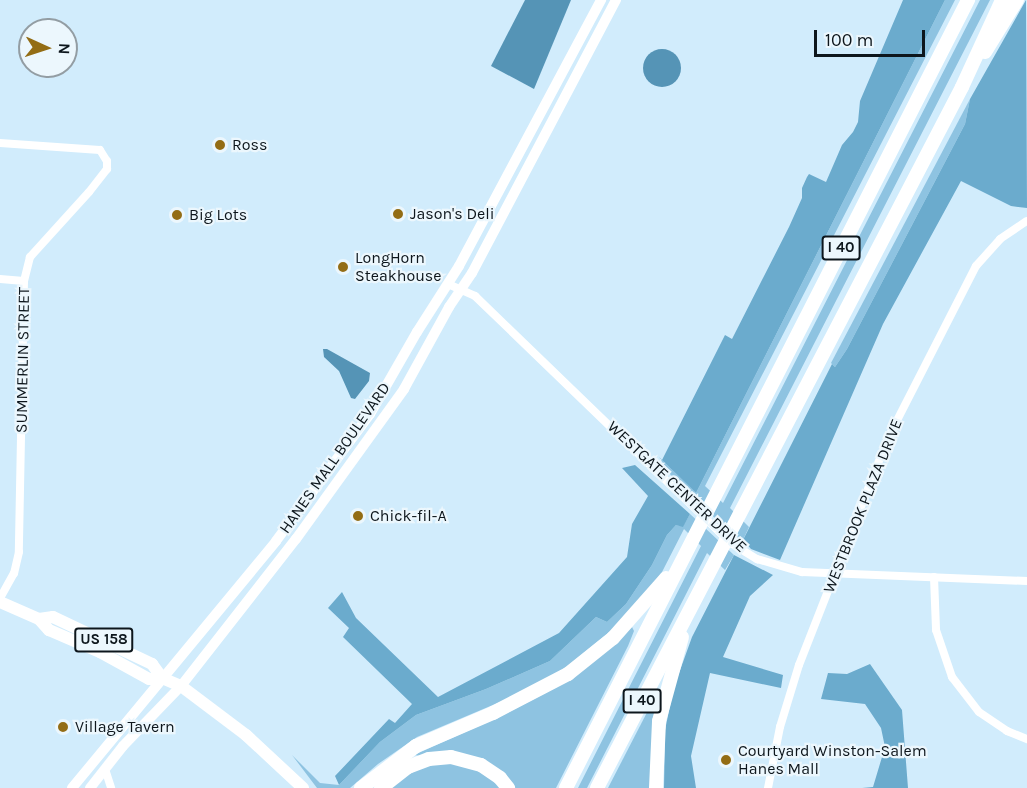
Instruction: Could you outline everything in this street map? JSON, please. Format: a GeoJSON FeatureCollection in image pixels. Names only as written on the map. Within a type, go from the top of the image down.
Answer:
{"type":"FeatureCollection","features":[{"type":"Feature","properties":{"kind":"highway","name":"I 40"},"geometry":{"type":"LineString","coordinates":[[566,788],[968,0]]}},
{"type":"Feature","properties":{"kind":"highway","name":"I 40"},"geometry":{"type":"LineString","coordinates":[[597,788],[962,87],[1002,0]]}},
{"type":"Feature","properties":{"kind":"highway"},"geometry":{"type":"LineString","coordinates":[[962,87],[1017,0]]}},
{"type":"Feature","properties":{"kind":"highway"},"geometry":{"type":"LineString","coordinates":[[361,788],[416,746],[493,713],[568,674],[613,638],[681,561]]}},
{"type":"Feature","properties":{"kind":"highway"},"geometry":{"type":"LineString","coordinates":[[656,788],[656,746],[660,714],[688,614]]}},
{"type":"Feature","properties":{"kind":"highway"},"geometry":{"type":"LineString","coordinates":[[381,788],[408,767],[444,757],[464,758],[482,765],[501,778],[508,788]]}},
{"type":"Feature","properties":{"kind":"main road","name":"HANES MALL BOULEVARD"},"geometry":{"type":"LineString","coordinates":[[72,788],[276,541],[359,429],[448,284],[601,0]]}},
{"type":"Feature","properties":{"kind":"main road","name":"HANES MALL BOULEVARD"},"geometry":{"type":"LineString","coordinates":[[90,788],[123,746],[181,686],[371,438],[404,389],[419,358],[462,289],[616,0]]}},
{"type":"Feature","properties":{"kind":"main road","name":"US 158"},"geometry":{"type":"LineString","coordinates":[[0,600],[39,619],[49,630],[100,652],[149,679],[162,678],[181,686],[246,735],[303,788]]}},
{"type":"Feature","properties":{"kind":"street","name":"SUMMERLIN STREET"},"geometry":{"type":"LineString","coordinates":[[0,143],[100,150],[107,161],[107,169],[30,257],[24,281],[19,552],[14,573],[0,600]]}},
{"type":"Feature","properties":{"kind":"street","name":"WESTBROOK PLAZA DRIVE"},"geometry":{"type":"LineString","coordinates":[[768,788],[780,727],[792,687],[888,438],[976,266],[1000,239],[1027,221]]}},
{"type":"Feature","properties":{"kind":"street"},"geometry":{"type":"LineString","coordinates":[[0,279],[24,281]]}},
{"type":"Feature","properties":{"kind":"street","name":"WESTGATE CENTER DRIVE"},"geometry":{"type":"LineString","coordinates":[[448,284],[475,296],[739,548],[777,567],[834,574],[1027,581]]}},
{"type":"Feature","properties":{"kind":"street"},"geometry":{"type":"LineString","coordinates":[[934,577],[937,636],[952,677],[979,712],[1007,731],[1027,740]]}},
{"type":"Feature","properties":{"kind":"street"},"geometry":{"type":"LineString","coordinates":[[105,770],[111,788]]}},
{"type":"Feature","properties":{"kind":"shaded area"},"geometry":{"type":"Polygon","coordinates":[[[525,0],[571,0],[534,89],[491,66],[525,0]]]}},
{"type":"Feature","properties":{"kind":"shaded area"},"geometry":{"type":"Polygon","coordinates":[[[903,0],[945,0],[696,493],[662,460],[725,335],[732,339],[789,227],[802,198],[802,188],[807,177],[809,174],[826,182],[842,145],[853,132],[858,122],[860,101],[903,0]]]}},
{"type":"Feature","properties":{"kind":"shaded area"},"geometry":{"type":"Polygon","coordinates":[[[945,0],[955,0],[705,486],[723,503],[980,0],[990,0],[730,508],[749,527],[742,542],[672,477],[659,457],[696,493],[945,0]]]}},
{"type":"Feature","properties":{"kind":"shaded area"},"geometry":{"type":"Polygon","coordinates":[[[1026,0],[1027,208],[1011,206],[961,181],[883,324],[780,560],[751,549],[743,540],[832,364],[835,367],[847,349],[965,124],[970,99],[1026,0]]]}},
{"type":"Feature","properties":{"kind":"shaded area"},"geometry":{"type":"Polygon","coordinates":[[[662,49],[669,50],[675,55],[680,61],[680,75],[675,81],[669,86],[662,87],[655,86],[649,81],[644,75],[643,68],[644,61],[649,55],[655,50],[662,49]]]}},
{"type":"Feature","properties":{"kind":"shaded area"},"geometry":{"type":"Polygon","coordinates":[[[970,99],[965,124],[847,349],[835,367],[831,363],[970,99]]]}},
{"type":"Feature","properties":{"kind":"shaded area"},"geometry":{"type":"Polygon","coordinates":[[[323,349],[327,349],[370,373],[369,381],[355,399],[351,398],[339,371],[324,357],[323,349]]]}},
{"type":"Feature","properties":{"kind":"shaded area"},"geometry":{"type":"Polygon","coordinates":[[[635,465],[690,514],[683,527],[676,525],[667,535],[652,565],[626,604],[607,622],[596,617],[550,661],[486,689],[416,715],[380,742],[339,785],[335,776],[389,719],[395,723],[412,704],[343,637],[349,628],[328,608],[342,592],[356,618],[438,697],[559,633],[627,557],[632,524],[648,496],[622,468],[635,465]]]}},
{"type":"Feature","properties":{"kind":"shaded area"},"geometry":{"type":"Polygon","coordinates":[[[690,514],[734,555],[725,570],[707,553],[587,788],[578,788],[701,546],[684,529],[662,572],[629,616],[559,673],[512,697],[417,737],[378,764],[350,788],[317,788],[292,755],[320,783],[339,785],[380,742],[416,715],[486,689],[550,661],[596,617],[607,622],[626,604],[652,565],[667,535],[676,525],[683,526],[690,514]]]}},
{"type":"Feature","properties":{"kind":"shaded area"},"geometry":{"type":"Polygon","coordinates":[[[734,555],[773,575],[750,596],[723,657],[783,675],[781,688],[710,673],[691,756],[696,788],[664,788],[665,730],[674,687],[692,637],[734,555]]]}},
{"type":"Feature","properties":{"kind":"shaded area"},"geometry":{"type":"Polygon","coordinates":[[[632,627],[634,631],[628,646],[556,788],[514,788],[493,766],[414,755],[501,716],[557,687],[632,627]]]}},
{"type":"Feature","properties":{"kind":"shaded area"},"geometry":{"type":"Polygon","coordinates":[[[870,664],[902,710],[908,788],[862,788],[873,787],[885,747],[881,728],[865,704],[821,699],[828,673],[847,674],[870,664]]]}},
{"type":"Feature","properties":{"kind":"shaded area"},"geometry":{"type":"Polygon","coordinates":[[[657,693],[661,695],[652,788],[608,788],[657,693]]]}},
{"type":"Feature","properties":{"kind":"shaded area"},"geometry":{"type":"Polygon","coordinates":[[[434,762],[468,764],[504,788],[388,788],[397,780],[434,762]]]}},
{"type":"Feature","properties":{"kind":"place","name":"Ross"},"geometry":{"type":"Point","coordinates":[220,145]}},
{"type":"Feature","properties":{"kind":"place","name":"Jason's Deli"},"geometry":{"type":"Point","coordinates":[398,214]}},
{"type":"Feature","properties":{"kind":"place","name":"Big Lots"},"geometry":{"type":"Point","coordinates":[177,215]}},
{"type":"Feature","properties":{"kind":"place","name":"LongHorn Steakhouse"},"geometry":{"type":"Point","coordinates":[343,267]}},
{"type":"Feature","properties":{"kind":"place","name":"Chick-fil-A"},"geometry":{"type":"Point","coordinates":[358,516]}},
{"type":"Feature","properties":{"kind":"place","name":"Village Tavern"},"geometry":{"type":"Point","coordinates":[63,727]}},
{"type":"Feature","properties":{"kind":"place","name":"Courtyard Winston-Salem Hanes Mall"},"geometry":{"type":"Point","coordinates":[726,760]}}]}
